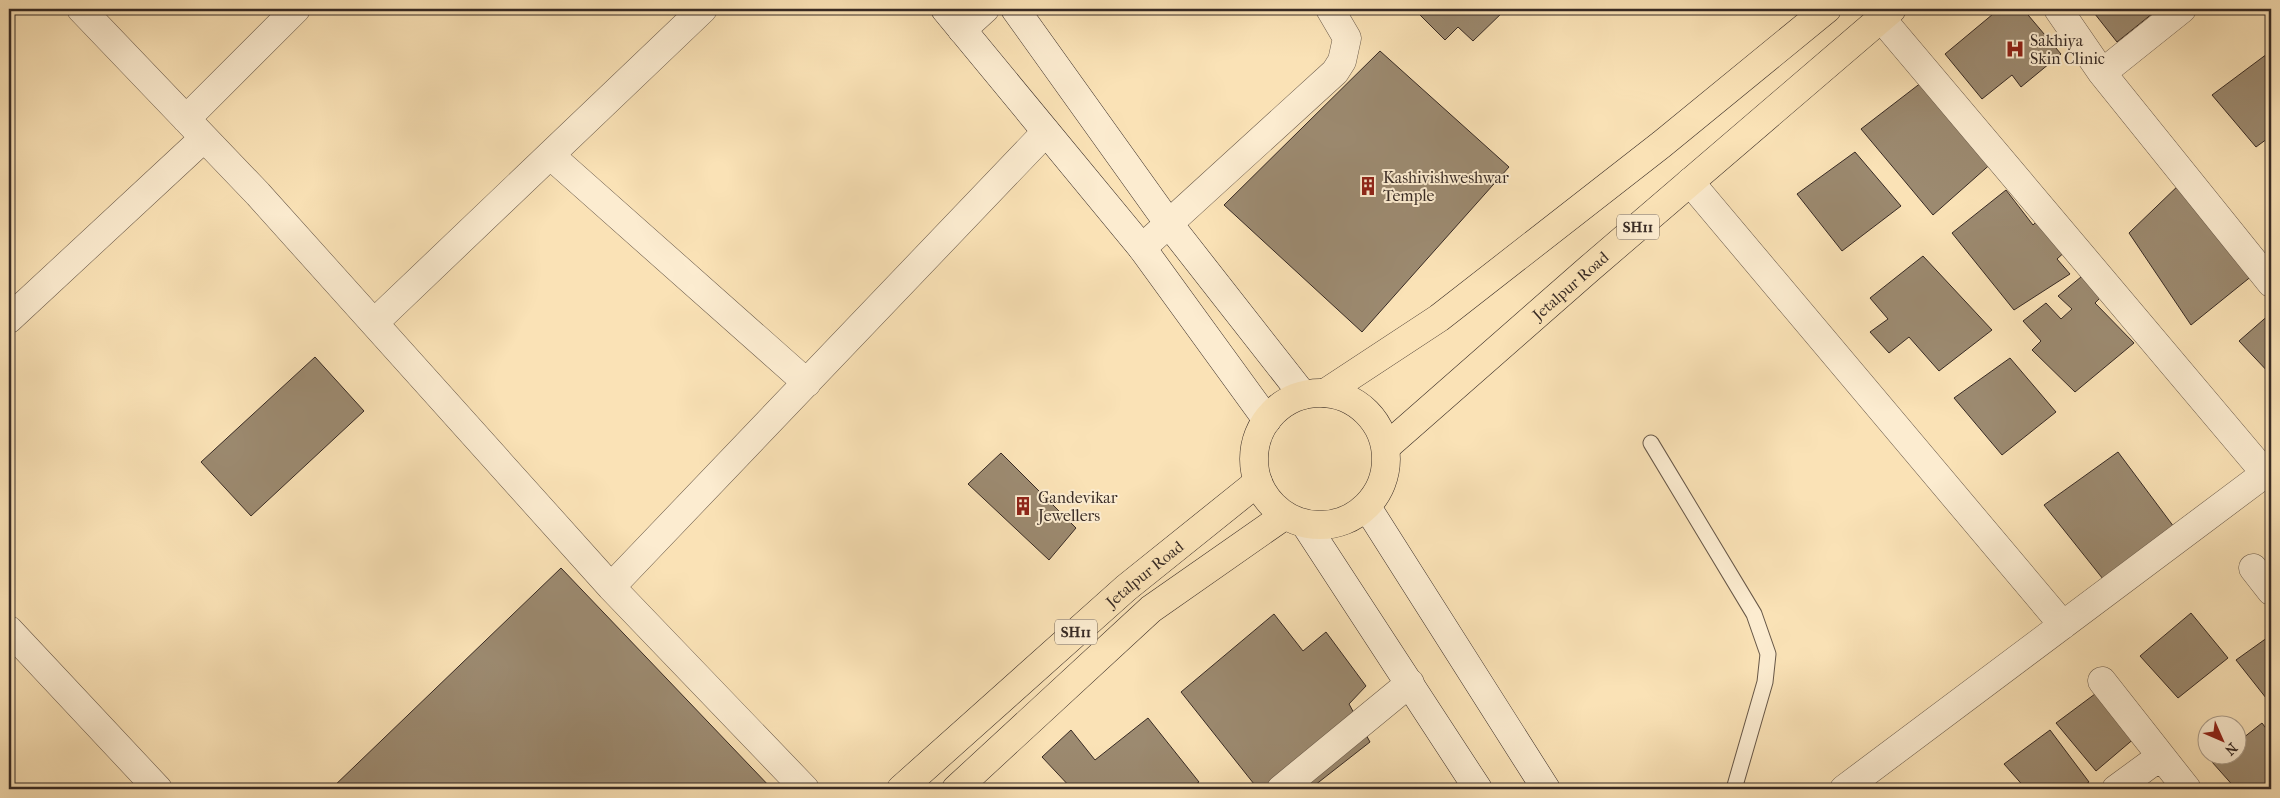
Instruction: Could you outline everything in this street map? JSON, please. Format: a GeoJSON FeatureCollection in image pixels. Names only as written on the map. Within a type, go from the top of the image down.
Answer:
{"type":"FeatureCollection","features":[{"type":"Feature","properties":{"kind":"main road"},"geometry":{"type":"LineString","coordinates":[[1314,394],[1346,398],[1365,409],[1378,426],[1386,447],[1386,469],[1379,490],[1366,507],[1348,520],[1327,525],[1295,520],[1268,501],[1258,482],[1254,461],[1257,439],[1267,420],[1283,404],[1314,394],[1439,318],[1662,144],[1827,9]]}},
{"type":"Feature","properties":{"kind":"main road","name":"Jetalpur Road"},"geometry":{"type":"LineString","coordinates":[[1386,447],[1887,13]]}},
{"type":"Feature","properties":{"kind":"main road","name":"Jetalpur Road"},"geometry":{"type":"LineString","coordinates":[[901,789],[1126,588],[1258,482]]}},
{"type":"Feature","properties":{"kind":"main road","name":"Jetalpur Road"},"geometry":{"type":"LineString","coordinates":[[956,789],[1151,609],[1295,520]]}},
{"type":"Feature","properties":{"kind":"street"},"geometry":{"type":"LineString","coordinates":[[81,9],[258,194],[611,587],[805,789]]}},
{"type":"Feature","properties":{"kind":"street"},"geometry":{"type":"LineString","coordinates":[[9,319],[195,128],[296,9]]}},
{"type":"Feature","properties":{"kind":"street"},"geometry":{"type":"LineString","coordinates":[[374,324],[703,9]]}},
{"type":"Feature","properties":{"kind":"street"},"geometry":{"type":"LineString","coordinates":[[944,9],[1142,248],[1267,420]]}},
{"type":"Feature","properties":{"kind":"street"},"geometry":{"type":"LineString","coordinates":[[962,30],[985,9]]}},
{"type":"Feature","properties":{"kind":"street"},"geometry":{"type":"LineString","coordinates":[[1015,9],[1169,224],[1314,394]]}},
{"type":"Feature","properties":{"kind":"street"},"geometry":{"type":"LineString","coordinates":[[1142,248],[1335,72],[1342,61],[1347,38],[1330,9]]}},
{"type":"Feature","properties":{"kind":"street"},"geometry":{"type":"LineString","coordinates":[[2058,9],[2102,73],[2271,283]]}},
{"type":"Feature","properties":{"kind":"street"},"geometry":{"type":"LineString","coordinates":[[2102,73],[2182,9]]}},
{"type":"Feature","properties":{"kind":"street"},"geometry":{"type":"LineString","coordinates":[[1844,789],[2268,471],[1887,13]]}},
{"type":"Feature","properties":{"kind":"street"},"geometry":{"type":"LineString","coordinates":[[611,587],[1046,132]]}},
{"type":"Feature","properties":{"kind":"street"},"geometry":{"type":"LineString","coordinates":[[550,155],[807,383]]}},
{"type":"Feature","properties":{"kind":"street"},"geometry":{"type":"LineString","coordinates":[[1690,182],[2063,625]]}},
{"type":"Feature","properties":{"kind":"street"},"geometry":{"type":"LineString","coordinates":[[1366,507],[1546,789]]}},
{"type":"Feature","properties":{"kind":"street"},"geometry":{"type":"LineString","coordinates":[[1295,520],[1410,683],[1478,789]]}},
{"type":"Feature","properties":{"kind":"street"},"geometry":{"type":"LineString","coordinates":[[2253,568],[2271,592]]}},
{"type":"Feature","properties":{"kind":"street"},"geometry":{"type":"LineString","coordinates":[[9,630],[158,789]]}},
{"type":"Feature","properties":{"kind":"street"},"geometry":{"type":"LineString","coordinates":[[2102,681],[2187,789]]}},
{"type":"Feature","properties":{"kind":"street"},"geometry":{"type":"LineString","coordinates":[[1281,789],[1410,683]]}},
{"type":"Feature","properties":{"kind":"street"},"geometry":{"type":"LineString","coordinates":[[2116,789],[2161,756]]}},
{"type":"Feature","properties":{"kind":"lane"},"geometry":{"type":"LineString","coordinates":[[1651,443],[1754,614],[1768,654],[1765,682],[1734,789]]}},
{"type":"Feature","properties":{"kind":"building"},"geometry":{"type":"Polygon","coordinates":[[[1414,9],[1506,9],[1473,41],[1458,27],[1445,40],[1414,9]]]}},
{"type":"Feature","properties":{"kind":"building"},"geometry":{"type":"Polygon","coordinates":[[[1999,9],[2023,9],[2061,54],[2021,87],[2012,75],[1982,99],[1945,54],[1999,9]]]}},
{"type":"Feature","properties":{"kind":"building"},"geometry":{"type":"Polygon","coordinates":[[[2091,9],[2158,9],[2117,42],[2091,9]]]}},
{"type":"Feature","properties":{"kind":"building","name":"Kashivishweshwar Temple"},"geometry":{"type":"Polygon","coordinates":[[[1380,51],[1509,167],[1362,332],[1224,205],[1380,51]]]}},
{"type":"Feature","properties":{"kind":"building"},"geometry":{"type":"Polygon","coordinates":[[[2271,51],[2271,136],[2256,147],[2212,95],[2271,51]]]}},
{"type":"Feature","properties":{"kind":"building"},"geometry":{"type":"Polygon","coordinates":[[[1926,79],[1994,161],[1933,215],[1861,129],[1926,79]]]}},
{"type":"Feature","properties":{"kind":"building"},"geometry":{"type":"Polygon","coordinates":[[[1855,152],[1901,206],[1842,251],[1797,194],[1855,152]]]}},
{"type":"Feature","properties":{"kind":"building"},"geometry":{"type":"Polygon","coordinates":[[[2182,182],[2253,275],[2191,325],[2129,233],[2182,182]]]}},
{"type":"Feature","properties":{"kind":"building"},"geometry":{"type":"Polygon","coordinates":[[[2006,190],[2033,225],[2041,217],[2068,249],[2057,259],[2070,274],[2014,310],[1952,233],[2006,190]]]}},
{"type":"Feature","properties":{"kind":"building"},"geometry":{"type":"Polygon","coordinates":[[[1923,256],[1992,330],[1939,371],[1909,337],[1889,353],[1870,332],[1888,319],[1870,298],[1923,256]]]}},
{"type":"Feature","properties":{"kind":"building"},"geometry":{"type":"Polygon","coordinates":[[[2087,272],[2105,293],[2095,303],[2134,343],[2075,392],[2032,350],[2041,341],[2023,321],[2046,303],[2061,319],[2072,309],[2058,296],[2087,272]]]}},
{"type":"Feature","properties":{"kind":"building"},"geometry":{"type":"Polygon","coordinates":[[[2271,313],[2271,375],[2239,341],[2271,313]]]}},
{"type":"Feature","properties":{"kind":"building"},"geometry":{"type":"Polygon","coordinates":[[[315,357],[364,411],[251,516],[201,462],[315,357]]]}},
{"type":"Feature","properties":{"kind":"building"},"geometry":{"type":"Polygon","coordinates":[[[2010,358],[2056,412],[2002,455],[1954,398],[2010,358]]]}},
{"type":"Feature","properties":{"kind":"building"},"geometry":{"type":"Polygon","coordinates":[[[2118,452],[2174,527],[2103,579],[2044,505],[2118,452]]]}},
{"type":"Feature","properties":{"kind":"building","name":"Gandevikar Jewellers"},"geometry":{"type":"Polygon","coordinates":[[[1001,453],[1076,528],[1049,560],[968,484],[1001,453]]]}},
{"type":"Feature","properties":{"kind":"building"},"geometry":{"type":"Polygon","coordinates":[[[561,568],[772,789],[331,789],[561,568]]]}},
{"type":"Feature","properties":{"kind":"building"},"geometry":{"type":"Polygon","coordinates":[[[2191,613],[2228,658],[2178,698],[2140,656],[2191,613]]]}},
{"type":"Feature","properties":{"kind":"building"},"geometry":{"type":"Polygon","coordinates":[[[1274,614],[1303,651],[1326,632],[1366,686],[1349,704],[1370,742],[1310,789],[1258,789],[1181,692],[1274,614]]]}},
{"type":"Feature","properties":{"kind":"building"},"geometry":{"type":"Polygon","coordinates":[[[2271,635],[2271,701],[2270,703],[2236,660],[2271,635]]]}},
{"type":"Feature","properties":{"kind":"building"},"geometry":{"type":"Polygon","coordinates":[[[2099,691],[2136,737],[2096,771],[2056,723],[2099,691]]]}},
{"type":"Feature","properties":{"kind":"building"},"geometry":{"type":"Polygon","coordinates":[[[1148,718],[1199,782],[1189,789],[1072,789],[1042,757],[1071,730],[1095,760],[1148,718]]]}},
{"type":"Feature","properties":{"kind":"building"},"geometry":{"type":"Polygon","coordinates":[[[2262,723],[2271,735],[2271,789],[2236,789],[2216,766],[2248,766],[2248,734],[2262,723]]]}},
{"type":"Feature","properties":{"kind":"building"},"geometry":{"type":"Polygon","coordinates":[[[2050,730],[2089,782],[2079,789],[2026,789],[2004,764],[2050,730]]]}},
{"type":"Feature","properties":{"kind":"place","name":"Sakhiya Skin Clinic"},"geometry":{"type":"Point","coordinates":[2015,49]}},
{"type":"Feature","properties":{"kind":"place","name":"Kashivishweshwar Temple"},"geometry":{"type":"Point","coordinates":[1368,186]}},
{"type":"Feature","properties":{"kind":"place","name":"Gandevikar Jewellers"},"geometry":{"type":"Point","coordinates":[1023,506]}}]}
